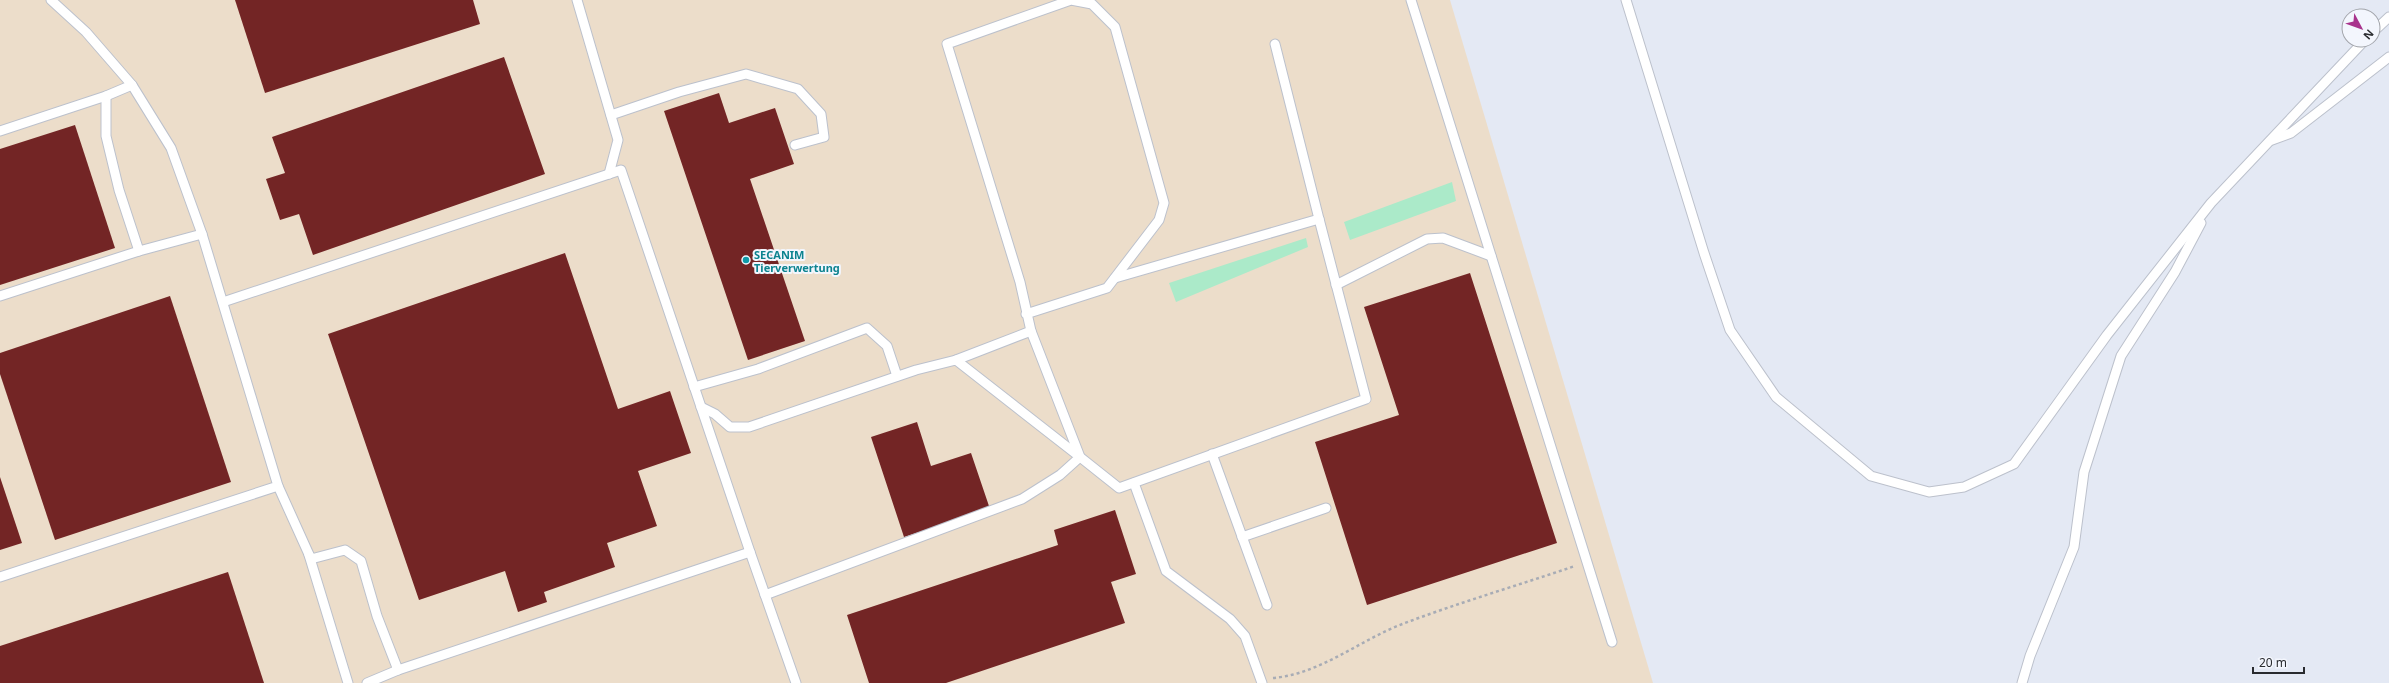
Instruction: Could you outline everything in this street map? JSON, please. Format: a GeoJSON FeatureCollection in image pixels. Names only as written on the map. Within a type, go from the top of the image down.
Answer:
{"type":"FeatureCollection","features":[{"type":"Feature","properties":{"kind":"lane"},"geometry":{"type":"LineString","coordinates":[[51,0],[86,32],[132,85],[171,148],[202,234],[278,486],[311,560],[345,550],[361,561],[377,616],[398,670]]}},
{"type":"Feature","properties":{"kind":"lane"},"geometry":{"type":"LineString","coordinates":[[577,0],[618,140],[609,174]]}},
{"type":"Feature","properties":{"kind":"lane"},"geometry":{"type":"LineString","coordinates":[[1026,314],[1107,288],[1159,220],[1164,203],[1115,27],[1092,4],[1071,0],[947,44],[1020,282],[1026,314],[1031,331],[1080,457]]}},
{"type":"Feature","properties":{"kind":"lane"},"geometry":{"type":"LineString","coordinates":[[1412,0],[1612,642]]}},
{"type":"Feature","properties":{"kind":"lane"},"geometry":{"type":"LineString","coordinates":[[1626,0],[1704,253],[1730,330],[1776,397],[1871,476],[1929,492],[1964,487],[2014,464],[2107,336],[2211,203],[2357,48]]}},
{"type":"Feature","properties":{"kind":"lane"},"geometry":{"type":"LineString","coordinates":[[2381,24],[2389,17]]}},
{"type":"Feature","properties":{"kind":"lane"},"geometry":{"type":"LineString","coordinates":[[956,360],[1119,488],[1366,399],[1319,219],[1276,44]]}},
{"type":"Feature","properties":{"kind":"lane"},"geometry":{"type":"LineString","coordinates":[[2269,142],[2291,133],[2389,57]]}},
{"type":"Feature","properties":{"kind":"lane"},"geometry":{"type":"LineString","coordinates":[[611,115],[679,92],[746,74],[798,89],[821,114],[824,137],[795,145]]}},
{"type":"Feature","properties":{"kind":"lane"},"geometry":{"type":"LineString","coordinates":[[0,131],[106,96],[132,85]]}},
{"type":"Feature","properties":{"kind":"lane"},"geometry":{"type":"LineString","coordinates":[[106,96],[106,136],[119,190],[139,251]]}},
{"type":"Feature","properties":{"kind":"lane"},"geometry":{"type":"LineString","coordinates":[[223,302],[620,170],[796,683]]}},
{"type":"Feature","properties":{"kind":"lane"},"geometry":{"type":"LineString","coordinates":[[2022,683],[2030,656],[2074,547],[2084,472],[2121,356],[2175,272],[2211,203]]}},
{"type":"Feature","properties":{"kind":"lane"},"geometry":{"type":"LineString","coordinates":[[1115,278],[1319,219]]}},
{"type":"Feature","properties":{"kind":"lane"},"geometry":{"type":"LineString","coordinates":[[0,296],[139,251],[202,234]]}},
{"type":"Feature","properties":{"kind":"lane"},"geometry":{"type":"LineString","coordinates":[[1336,285],[1426,239],[1443,238],[1492,256]]}},
{"type":"Feature","properties":{"kind":"lane"},"geometry":{"type":"LineString","coordinates":[[694,387],[758,369],[867,328],[887,346],[897,376]]}},
{"type":"Feature","properties":{"kind":"lane"},"geometry":{"type":"LineString","coordinates":[[701,407],[715,414],[730,427],[749,427],[897,376],[956,360],[1031,331]]}},
{"type":"Feature","properties":{"kind":"lane"},"geometry":{"type":"LineString","coordinates":[[1212,454],[1266,605]]}},
{"type":"Feature","properties":{"kind":"lane"},"geometry":{"type":"LineString","coordinates":[[765,595],[1022,499],[1060,475],[1080,457]]}},
{"type":"Feature","properties":{"kind":"lane"},"geometry":{"type":"LineString","coordinates":[[1134,483],[1166,571],[1230,619],[1245,636],[1261,681]]}},
{"type":"Feature","properties":{"kind":"lane"},"geometry":{"type":"LineString","coordinates":[[0,577],[278,486]]}},
{"type":"Feature","properties":{"kind":"lane"},"geometry":{"type":"LineString","coordinates":[[1242,537],[1326,508]]}},
{"type":"Feature","properties":{"kind":"lane"},"geometry":{"type":"LineString","coordinates":[[368,683],[398,670],[750,552]]}},
{"type":"Feature","properties":{"kind":"lane"},"geometry":{"type":"LineString","coordinates":[[309,554],[348,683]]}},
{"type":"Feature","properties":{"kind":"path"},"geometry":{"type":"LineString","coordinates":[[1261,681],[1285,677],[1353,649],[1404,623],[1587,562]]}},
{"type":"Feature","properties":{"kind":"shaded area"},"geometry":{"type":"Polygon","coordinates":[[[0,0],[1450,0],[1653,683],[0,683],[0,0]]]}},
{"type":"Feature","properties":{"kind":"green space"},"geometry":{"type":"Polygon","coordinates":[[[1452,182],[1456,201],[1350,240],[1344,222],[1452,182]]]}},
{"type":"Feature","properties":{"kind":"green space"},"geometry":{"type":"Polygon","coordinates":[[[1306,238],[1308,247],[1176,302],[1169,283],[1306,238]]]}},
{"type":"Feature","properties":{"kind":"building"},"geometry":{"type":"Polygon","coordinates":[[[235,0],[473,0],[480,24],[265,93],[235,0]]]}},
{"type":"Feature","properties":{"kind":"building"},"geometry":{"type":"Polygon","coordinates":[[[504,57],[545,174],[313,255],[299,214],[280,220],[266,179],[285,173],[272,137],[504,57]]]}},
{"type":"Feature","properties":{"kind":"building","name":"SECANIM Tierverwertung"},"geometry":{"type":"Polygon","coordinates":[[[719,93],[729,123],[775,108],[794,164],[750,179],[805,341],[748,360],[664,111],[719,93]]]}},
{"type":"Feature","properties":{"kind":"building"},"geometry":{"type":"Polygon","coordinates":[[[75,125],[115,248],[0,285],[0,149],[75,125]]]}},
{"type":"Feature","properties":{"kind":"building"},"geometry":{"type":"Polygon","coordinates":[[[565,253],[618,409],[670,391],[691,453],[638,471],[657,526],[607,543],[615,567],[544,592],[547,602],[518,612],[505,571],[419,600],[328,334],[565,253]]]}},
{"type":"Feature","properties":{"kind":"building"},"geometry":{"type":"Polygon","coordinates":[[[1470,273],[1557,543],[1367,605],[1315,442],[1399,415],[1364,307],[1470,273]]]}},
{"type":"Feature","properties":{"kind":"building"},"geometry":{"type":"Polygon","coordinates":[[[170,296],[231,482],[55,540],[0,374],[0,353],[170,296]]]}},
{"type":"Feature","properties":{"kind":"building"},"geometry":{"type":"Polygon","coordinates":[[[917,422],[931,466],[971,453],[990,509],[904,537],[871,437],[917,422]]]}},
{"type":"Feature","properties":{"kind":"building"},"geometry":{"type":"Polygon","coordinates":[[[0,477],[22,543],[0,550],[0,477]]]}},
{"type":"Feature","properties":{"kind":"building"},"geometry":{"type":"Polygon","coordinates":[[[1115,510],[1136,574],[1111,582],[1125,623],[946,683],[869,683],[847,615],[1058,545],[1054,530],[1115,510]]]}},
{"type":"Feature","properties":{"kind":"building"},"geometry":{"type":"Polygon","coordinates":[[[228,572],[264,683],[0,683],[0,646],[228,572]]]}},
{"type":"Feature","properties":{"kind":"place","name":"SECANIM Tierverwertung"},"geometry":{"type":"Point","coordinates":[746,260]}}]}
